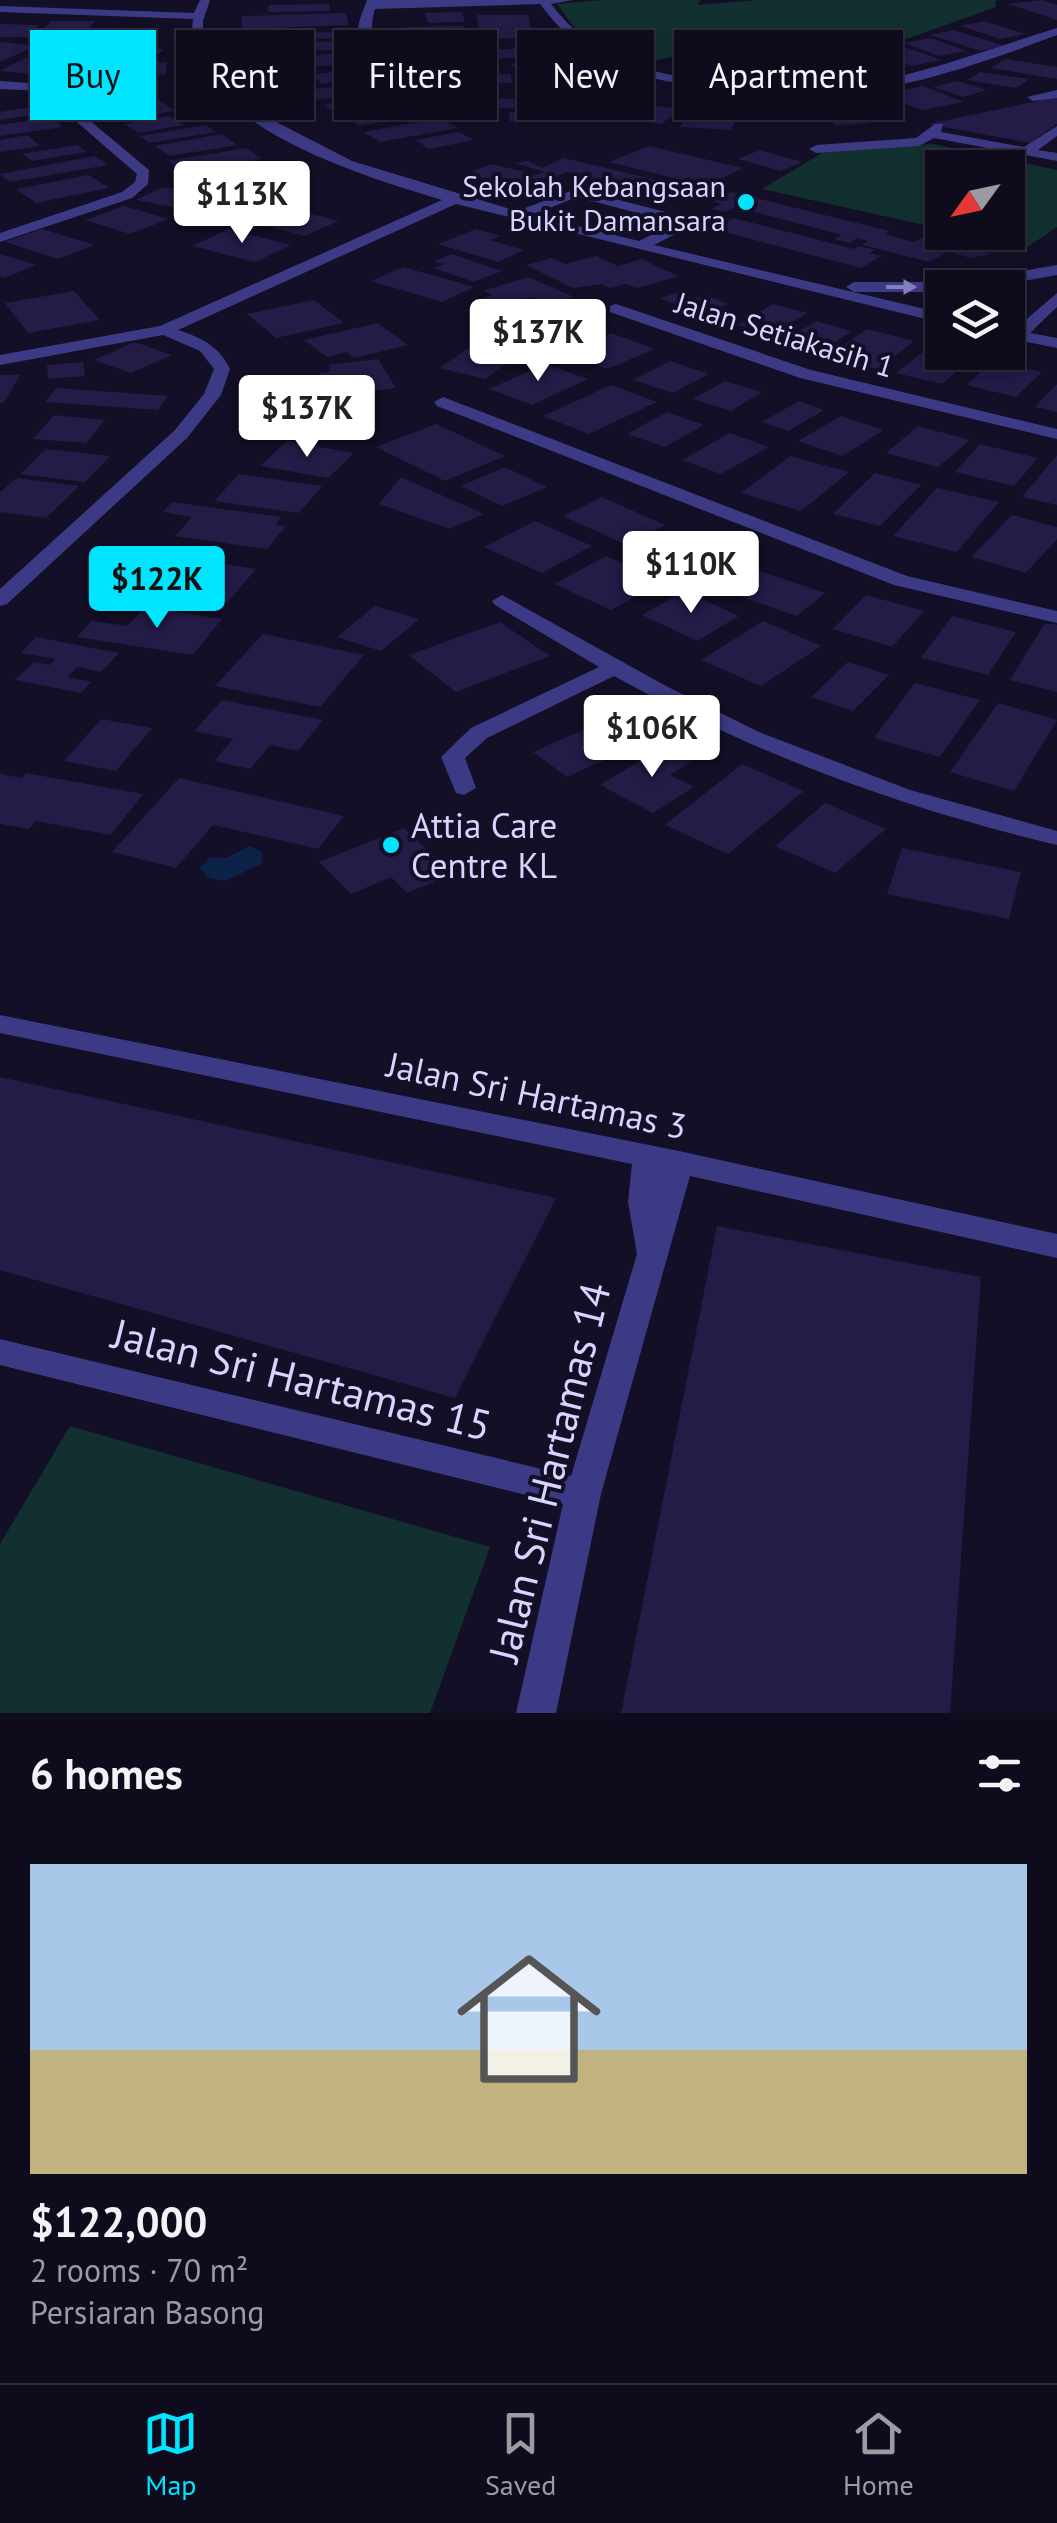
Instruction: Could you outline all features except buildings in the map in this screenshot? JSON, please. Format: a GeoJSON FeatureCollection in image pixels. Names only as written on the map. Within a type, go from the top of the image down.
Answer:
{"type":"FeatureCollection","features":[{"type":"Feature","properties":{"kind":"street"},"geometry":{"type":"LineString","coordinates":[[205,0],[196,16],[198,53],[212,81],[281,132],[330,156],[456,199],[925,314]]}},
{"type":"Feature","properties":{"kind":"street"},"geometry":{"type":"LineString","coordinates":[[364,30],[371,3],[568,0]]}},
{"type":"Feature","properties":{"kind":"street"},"geometry":{"type":"LineString","coordinates":[[544,2],[565,34],[605,62],[650,76],[776,93],[814,93],[895,78],[964,62],[1057,31]]}},
{"type":"Feature","properties":{"kind":"street"},"geometry":{"type":"LineString","coordinates":[[0,9],[61,4],[196,16]]}},
{"type":"Feature","properties":{"kind":"street"},"geometry":{"type":"LineString","coordinates":[[0,85],[30,87]]}},
{"type":"Feature","properties":{"kind":"street"},"geometry":{"type":"LineString","coordinates":[[1034,97],[1057,94]]}},
{"type":"Feature","properties":{"kind":"street"},"geometry":{"type":"LineString","coordinates":[[0,238],[127,195],[141,184],[144,173],[82,120]]}},
{"type":"Feature","properties":{"kind":"street"},"geometry":{"type":"LineString","coordinates":[[816,149],[919,142],[936,130],[1057,154]]}},
{"type":"Feature","properties":{"kind":"street"},"geometry":{"type":"LineString","coordinates":[[1031,149],[1057,130]]}},
{"type":"Feature","properties":{"kind":"street"},"geometry":{"type":"LineString","coordinates":[[519,215],[576,193],[688,222],[640,246]]}},
{"type":"Feature","properties":{"kind":"street"},"geometry":{"type":"LineString","coordinates":[[0,360],[164,330],[456,199]]}},
{"type":"Feature","properties":{"kind":"street"},"geometry":{"type":"LineString","coordinates":[[804,287],[959,287],[1057,270]]}},
{"type":"Feature","properties":{"kind":"street"},"geometry":{"type":"LineString","coordinates":[[1025,324],[1057,298]]}},
{"type":"Feature","properties":{"kind":"street","name":"Jalan Setiakasih 1"},"geometry":{"type":"LineString","coordinates":[[616,309],[806,374],[1057,434]]}},
{"type":"Feature","properties":{"kind":"street"},"geometry":{"type":"LineString","coordinates":[[0,600],[182,434],[212,395],[222,369],[216,354],[164,330]]}},
{"type":"Feature","properties":{"kind":"street"},"geometry":{"type":"LineString","coordinates":[[1025,336],[1057,343]]}},
{"type":"Feature","properties":{"kind":"street"},"geometry":{"type":"LineString","coordinates":[[443,402],[901,581],[1057,617]]}},
{"type":"Feature","properties":{"kind":"street"},"geometry":{"type":"LineString","coordinates":[[502,601],[615,667],[751,736],[929,802],[1002,826],[1057,838]]}},
{"type":"Feature","properties":{"kind":"street"},"geometry":{"type":"LineString","coordinates":[[464,788],[453,757],[479,734],[615,667]]}},
{"type":"Feature","properties":{"kind":"street","name":"Jalan Sri Hartamas 3"},"geometry":{"type":"LineString","coordinates":[[0,1024],[679,1162],[1057,1246]]}},
{"type":"Feature","properties":{"kind":"street","name":"Jalan Sri Hartamas 14"},"geometry":{"type":"LineString","coordinates":[[648,1156],[643,1202],[651,1254]]}},
{"type":"Feature","properties":{"kind":"street","name":"Jalan Sri Hartamas 14"},"geometry":{"type":"LineString","coordinates":[[536,1713],[583,1494],[679,1162]]}},
{"type":"Feature","properties":{"kind":"street","name":"Jalan Sri Hartamas 15"},"geometry":{"type":"LineString","coordinates":[[0,1352],[583,1494]]}},
{"type":"Feature","properties":{"kind":"green space"},"geometry":{"type":"Polygon","coordinates":[[[602,0],[700,0],[698,5],[758,0],[998,0],[996,7],[903,40],[903,30],[674,30],[674,56],[654,61],[654,30],[576,30],[557,4],[602,0]]]}},
{"type":"Feature","properties":{"kind":"green space"},"geometry":{"type":"Polygon","coordinates":[[[934,144],[962,150],[925,150],[925,225],[762,189],[827,150],[934,144]]]}},
{"type":"Feature","properties":{"kind":"green space"},"geometry":{"type":"Polygon","coordinates":[[[1025,163],[1057,170],[1057,227],[1026,248],[1025,163]]]}},
{"type":"Feature","properties":{"kind":"green space"},"geometry":{"type":"Polygon","coordinates":[[[70,1426],[490,1547],[430,1713],[0,1713],[0,1544],[70,1426]]]}},
{"type":"Feature","properties":{"kind":"water"},"geometry":{"type":"Polygon","coordinates":[[[250,846],[263,853],[261,864],[225,881],[207,877],[200,868],[210,857],[226,858],[250,846]]]}},
{"type":"Feature","properties":{"kind":"place","name":"Sekolah Kebangsaan Bukit Damansara"},"geometry":{"type":"Point","coordinates":[746,202]}},
{"type":"Feature","properties":{"kind":"place","name":"Attia Care Centre KL"},"geometry":{"type":"Point","coordinates":[391,845]}}]}
